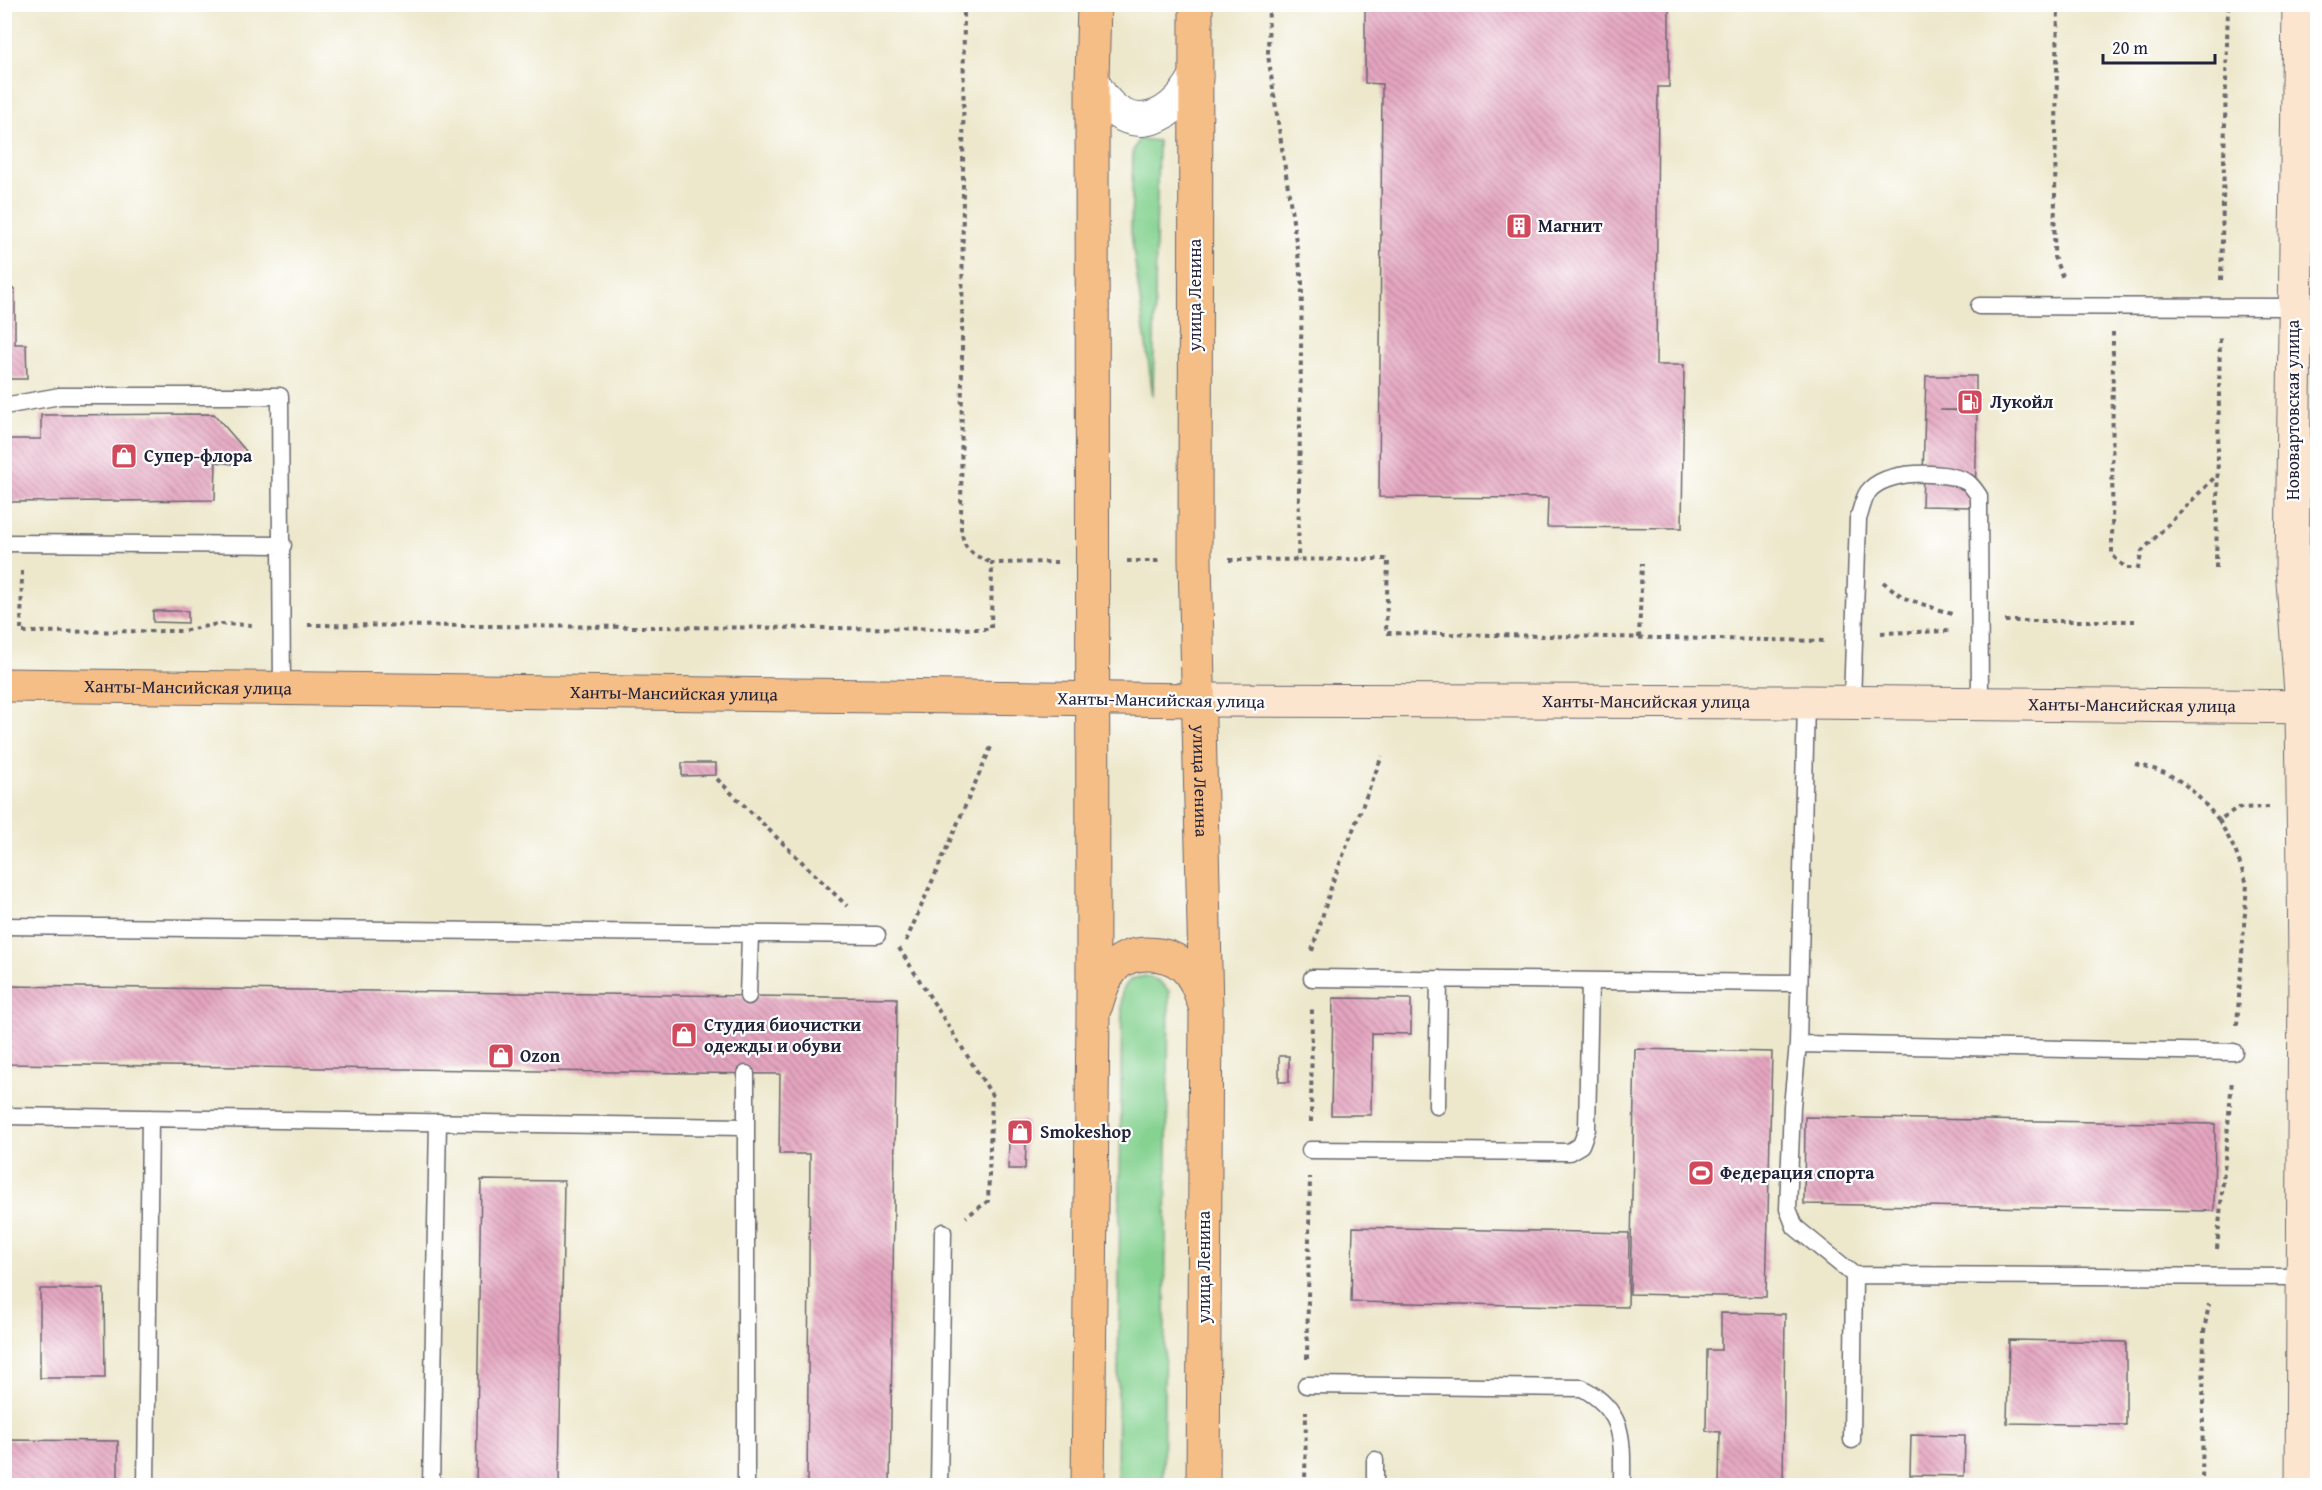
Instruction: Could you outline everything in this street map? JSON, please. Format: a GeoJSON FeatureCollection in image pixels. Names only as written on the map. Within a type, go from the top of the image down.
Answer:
{"type":"FeatureCollection","features":[{"type":"Feature","properties":{"kind":"main road"},"geometry":{"type":"LineString","coordinates":[[1088,1485],[1093,1014],[1092,80],[1094,4]]}},
{"type":"Feature","properties":{"kind":"main road","name":"улица Ленина"},"geometry":{"type":"LineString","coordinates":[[1196,4],[1195,561],[1206,1007],[1203,1485]]}},
{"type":"Feature","properties":{"kind":"main road","name":"Нововартовская улица"},"geometry":{"type":"LineString","coordinates":[[2299,4],[2308,68],[2294,307],[2292,568],[2310,707],[2303,806],[2302,1485]]}},
{"type":"Feature","properties":{"kind":"main road","name":"Ханты-Мансийская улица"},"geometry":{"type":"LineString","coordinates":[[4,685],[1093,699],[1852,702],[2310,707]]}},
{"type":"Feature","properties":{"kind":"main road"},"geometry":{"type":"LineString","coordinates":[[1093,1014],[1104,981],[1115,966],[1130,957],[1149,954],[1173,958],[1185,967],[1195,979],[1206,1007]]}},
{"type":"Feature","properties":{"kind":"street"},"geometry":{"type":"LineString","coordinates":[[1092,80],[1103,100],[1120,115],[1134,119],[1149,118],[1172,109],[1182,100],[1196,76]]}},
{"type":"Feature","properties":{"kind":"lane"},"geometry":{"type":"LineString","coordinates":[[1979,306],[2294,307]]}},
{"type":"Feature","properties":{"kind":"lane"},"geometry":{"type":"LineString","coordinates":[[4,406],[60,396],[280,396],[283,545],[282,689]]}},
{"type":"Feature","properties":{"kind":"lane"},"geometry":{"type":"LineString","coordinates":[[1852,702],[1858,519],[1868,492],[1881,481],[1903,474],[1947,476],[1968,483],[1979,496],[1980,703]]}},
{"type":"Feature","properties":{"kind":"lane"},"geometry":{"type":"LineString","coordinates":[[4,543],[283,545]]}},
{"type":"Feature","properties":{"kind":"lane"},"geometry":{"type":"LineString","coordinates":[[1806,702],[1798,1044],[1792,1106],[1788,1209],[1795,1227],[1854,1275],[2304,1277]]}},
{"type":"Feature","properties":{"kind":"lane"},"geometry":{"type":"LineString","coordinates":[[4,926],[877,935]]}},
{"type":"Feature","properties":{"kind":"lane"},"geometry":{"type":"LineString","coordinates":[[748,996],[750,934]]}},
{"type":"Feature","properties":{"kind":"lane"},"geometry":{"type":"LineString","coordinates":[[1312,978],[1799,983]]}},
{"type":"Feature","properties":{"kind":"lane"},"geometry":{"type":"LineString","coordinates":[[1437,1106],[1439,979]]}},
{"type":"Feature","properties":{"kind":"lane"},"geometry":{"type":"LineString","coordinates":[[1310,1150],[1569,1152],[1581,1145],[1587,1129],[1590,981]]}},
{"type":"Feature","properties":{"kind":"lane"},"geometry":{"type":"LineString","coordinates":[[1798,1044],[2234,1052]]}},
{"type":"Feature","properties":{"kind":"lane"},"geometry":{"type":"LineString","coordinates":[[746,1074],[746,1485]]}},
{"type":"Feature","properties":{"kind":"lane"},"geometry":{"type":"LineString","coordinates":[[4,1116],[745,1127]]}},
{"type":"Feature","properties":{"kind":"lane"},"geometry":{"type":"LineString","coordinates":[[146,1485],[150,1118]]}},
{"type":"Feature","properties":{"kind":"lane"},"geometry":{"type":"LineString","coordinates":[[431,1485],[438,1122]]}},
{"type":"Feature","properties":{"kind":"lane"},"geometry":{"type":"LineString","coordinates":[[939,1485],[943,1232]]}},
{"type":"Feature","properties":{"kind":"lane"},"geometry":{"type":"LineString","coordinates":[[1852,1440],[1854,1275]]}},
{"type":"Feature","properties":{"kind":"lane"},"geometry":{"type":"LineString","coordinates":[[1306,1385],[1582,1388],[1600,1398],[1614,1415],[1622,1439],[1622,1485]]}},
{"type":"Feature","properties":{"kind":"lane"},"geometry":{"type":"LineString","coordinates":[[1375,1460],[1375,1485]]}},
{"type":"Feature","properties":{"kind":"path"},"geometry":{"type":"LineString","coordinates":[[964,4],[961,529],[963,544],[972,554],[992,563],[1388,559],[1386,633],[1830,641],[1889,632],[1951,632],[1979,622]]}},
{"type":"Feature","properties":{"kind":"path"},"geometry":{"type":"LineString","coordinates":[[1269,4],[1268,55],[1302,281],[1298,560]]}},
{"type":"Feature","properties":{"kind":"path"},"geometry":{"type":"LineString","coordinates":[[2058,4],[2054,257],[2076,307]]}},
{"type":"Feature","properties":{"kind":"path"},"geometry":{"type":"LineString","coordinates":[[2113,307],[2112,555],[2126,568],[2138,568],[2142,551],[2217,475]]}},
{"type":"Feature","properties":{"kind":"path"},"geometry":{"type":"LineString","coordinates":[[22,566],[21,632],[172,631],[217,624],[991,629],[992,563]]}},
{"type":"Feature","properties":{"kind":"path"},"geometry":{"type":"LineString","coordinates":[[1639,638],[1642,563]]}},
{"type":"Feature","properties":{"kind":"path"},"geometry":{"type":"LineString","coordinates":[[1857,563],[1904,598],[1979,622],[2135,621]]}},
{"type":"Feature","properties":{"kind":"path"},"geometry":{"type":"LineString","coordinates":[[906,941],[991,747]]}},
{"type":"Feature","properties":{"kind":"path"},"geometry":{"type":"LineString","coordinates":[[1305,1485],[1311,945],[1382,756]]}},
{"type":"Feature","properties":{"kind":"path"},"geometry":{"type":"LineString","coordinates":[[2135,764],[2163,770],[2191,789],[2219,820],[2235,850],[2247,884],[2244,955],[2234,1052]]}},
{"type":"Feature","properties":{"kind":"path"},"geometry":{"type":"LineString","coordinates":[[717,779],[877,935],[899,947],[992,1095],[988,1201],[943,1232]]}},
{"type":"Feature","properties":{"kind":"path"},"geometry":{"type":"LineString","coordinates":[[2219,820],[2237,808],[2303,806]]}},
{"type":"Feature","properties":{"kind":"green space"},"geometry":{"type":"Polygon","coordinates":[[[1139,139],[1158,141],[1153,396],[1131,233],[1133,151],[1139,139]]]}},
{"type":"Feature","properties":{"kind":"green space"},"geometry":{"type":"Polygon","coordinates":[[[1145,976],[1159,981],[1169,991],[1163,1485],[1117,1485],[1122,990],[1131,979],[1145,976]]]}},
{"type":"Feature","properties":{"kind":"building","name":"Магнит"},"geometry":{"type":"Polygon","coordinates":[[[1365,4],[1669,4],[1669,87],[1658,87],[1656,365],[1684,365],[1682,528],[1547,527],[1548,498],[1379,497],[1382,84],[1365,83],[1365,4]]]}},
{"type":"Feature","properties":{"kind":"building"},"geometry":{"type":"Polygon","coordinates":[[[4,289],[15,289],[15,344],[26,344],[27,379],[4,379],[4,289]]]}},
{"type":"Feature","properties":{"kind":"building"},"geometry":{"type":"Polygon","coordinates":[[[1926,376],[1976,376],[1976,410],[1940,410],[1977,411],[1975,507],[1922,506],[1926,376]]]}},
{"type":"Feature","properties":{"kind":"building","name":"Супер-флора"},"geometry":{"type":"Polygon","coordinates":[[[214,414],[246,451],[232,464],[216,462],[215,500],[9,502],[8,439],[41,439],[41,415],[214,414]]]}},
{"type":"Feature","properties":{"kind":"building"},"geometry":{"type":"Polygon","coordinates":[[[153,611],[188,611],[188,623],[153,622],[153,611]]]}},
{"type":"Feature","properties":{"kind":"building"},"geometry":{"type":"Polygon","coordinates":[[[682,763],[716,763],[716,775],[682,776],[682,763]]]}},
{"type":"Feature","properties":{"kind":"building"},"geometry":{"type":"Polygon","coordinates":[[[5,986],[897,998],[890,1486],[807,1486],[810,1154],[779,1154],[780,1074],[5,1064],[5,986]]]}},
{"type":"Feature","properties":{"kind":"building"},"geometry":{"type":"Polygon","coordinates":[[[1333,998],[1411,999],[1411,1034],[1372,1033],[1371,1115],[1331,1115],[1333,998]]]}},
{"type":"Feature","properties":{"kind":"building","name":"Федерация спорта"},"geometry":{"type":"Polygon","coordinates":[[[1635,1049],[1772,1052],[1766,1297],[1630,1294],[1635,1049]]]}},
{"type":"Feature","properties":{"kind":"building"},"geometry":{"type":"Polygon","coordinates":[[[1279,1056],[1289,1056],[1289,1082],[1279,1082],[1279,1056]]]}},
{"type":"Feature","properties":{"kind":"building"},"geometry":{"type":"Polygon","coordinates":[[[1805,1117],[2215,1124],[2214,1211],[1804,1204],[1805,1117]]]}},
{"type":"Feature","properties":{"kind":"building"},"geometry":{"type":"Polygon","coordinates":[[[1010,1120],[1027,1121],[1025,1169],[1008,1169],[1010,1120]]]}},
{"type":"Feature","properties":{"kind":"building"},"geometry":{"type":"Polygon","coordinates":[[[481,1180],[564,1181],[559,1486],[476,1486],[481,1180]]]}},
{"type":"Feature","properties":{"kind":"building"},"geometry":{"type":"Polygon","coordinates":[[[1353,1227],[1629,1233],[1628,1307],[1351,1302],[1353,1227]]]}},
{"type":"Feature","properties":{"kind":"building"},"geometry":{"type":"Polygon","coordinates":[[[40,1289],[104,1289],[105,1378],[40,1378],[40,1289]]]}},
{"type":"Feature","properties":{"kind":"building"},"geometry":{"type":"Polygon","coordinates":[[[1721,1313],[1785,1314],[1783,1486],[1719,1486],[1720,1432],[1706,1431],[1707,1350],[1721,1350],[1721,1313]]]}},
{"type":"Feature","properties":{"kind":"building"},"geometry":{"type":"Polygon","coordinates":[[[2009,1340],[2126,1342],[2126,1425],[2007,1423],[2009,1340]]]}},
{"type":"Feature","properties":{"kind":"building"},"geometry":{"type":"Polygon","coordinates":[[[1911,1435],[1965,1436],[1964,1476],[1910,1475],[1911,1435]]]}},
{"type":"Feature","properties":{"kind":"building"},"geometry":{"type":"Polygon","coordinates":[[[6,1440],[118,1441],[118,1486],[6,1486],[6,1440]]]}},
{"type":"Feature","properties":{"kind":"place","name":"Магнит"},"geometry":{"type":"Point","coordinates":[1519,226]}},
{"type":"Feature","properties":{"kind":"place","name":"Лукойл"},"geometry":{"type":"Point","coordinates":[1970,402]}},
{"type":"Feature","properties":{"kind":"place","name":"Супер-флора"},"geometry":{"type":"Point","coordinates":[124,456]}},
{"type":"Feature","properties":{"kind":"place","name":"Студия биочистки одежды и обуви"},"geometry":{"type":"Point","coordinates":[684,1035]}},
{"type":"Feature","properties":{"kind":"place","name":"Ozon"},"geometry":{"type":"Point","coordinates":[501,1056]}},
{"type":"Feature","properties":{"kind":"place","name":"Smokeshop"},"geometry":{"type":"Point","coordinates":[1020,1132]}},
{"type":"Feature","properties":{"kind":"place","name":"Федерация спорта"},"geometry":{"type":"Point","coordinates":[1701,1173]}}]}
